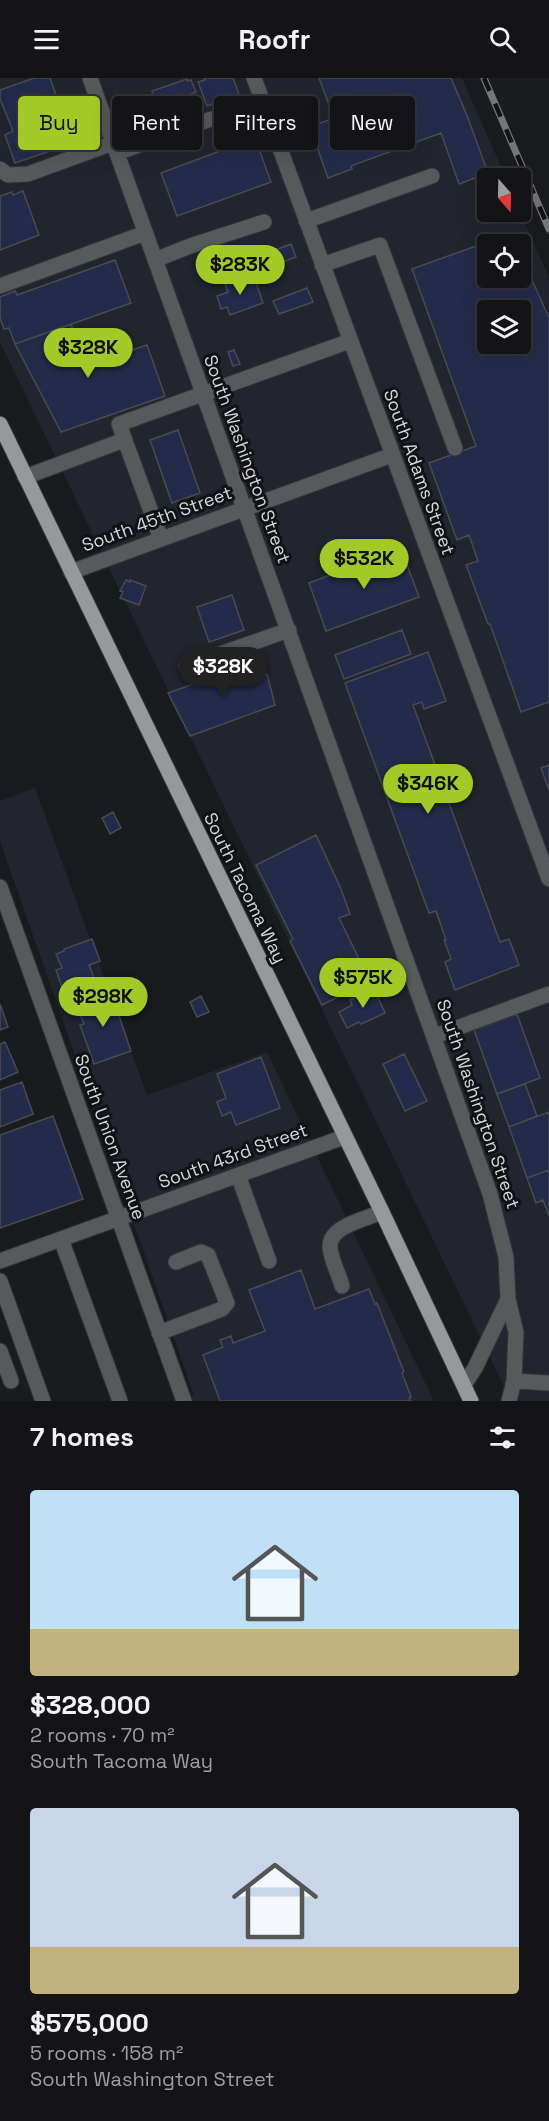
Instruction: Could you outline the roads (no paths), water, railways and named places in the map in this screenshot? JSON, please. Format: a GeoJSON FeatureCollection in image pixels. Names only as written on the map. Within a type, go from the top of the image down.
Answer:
{"type":"FeatureCollection","features":[{"type":"Feature","properties":{"kind":"main road","name":"South Tacoma Way"},"geometry":{"type":"LineString","coordinates":[[0,424],[382,1212],[471,1401]]}},
{"type":"Feature","properties":{"kind":"street","name":"South Washington Street"},"geometry":{"type":"LineString","coordinates":[[90,78],[112,140]]}},
{"type":"Feature","properties":{"kind":"street","name":"South Adams Street"},"geometry":{"type":"LineString","coordinates":[[254,78],[261,96]]}},
{"type":"Feature","properties":{"kind":"street"},"geometry":{"type":"LineString","coordinates":[[0,169],[8,175],[28,174],[112,149]]}},
{"type":"Feature","properties":{"kind":"street","name":"South Washington Street"},"geometry":{"type":"LineString","coordinates":[[116,150],[435,1036],[496,1213],[506,1257],[508,1299],[516,1332],[514,1381],[509,1401]]}},
{"type":"Feature","properties":{"kind":"street","name":"South Adams Street"},"geometry":{"type":"LineString","coordinates":[[281,150],[549,879]]}},
{"type":"Feature","properties":{"kind":"street"},"geometry":{"type":"LineString","coordinates":[[306,221],[432,176]]}},
{"type":"Feature","properties":{"kind":"street"},"geometry":{"type":"LineString","coordinates":[[155,260],[264,222]]}},
{"type":"Feature","properties":{"kind":"street"},"geometry":{"type":"LineString","coordinates":[[0,286],[145,233]]}},
{"type":"Feature","properties":{"kind":"street"},"geometry":{"type":"LineString","coordinates":[[322,265],[380,244],[454,448]]}},
{"type":"Feature","properties":{"kind":"street"},"geometry":{"type":"LineString","coordinates":[[160,539],[119,424],[350,341]]}},
{"type":"Feature","properties":{"kind":"street"},"geometry":{"type":"LineString","coordinates":[[25,477],[124,440]]}},
{"type":"Feature","properties":{"kind":"street","name":"South 45th Street"},"geometry":{"type":"LineString","coordinates":[[71,572],[392,455]]}},
{"type":"Feature","properties":{"kind":"street"},"geometry":{"type":"LineString","coordinates":[[186,666],[289,630]]}},
{"type":"Feature","properties":{"kind":"street","name":"South Union Avenue"},"geometry":{"type":"LineString","coordinates":[[1,892],[184,1401]]}},
{"type":"Feature","properties":{"kind":"street"},"geometry":{"type":"LineString","coordinates":[[435,1036],[549,994]]}},
{"type":"Feature","properties":{"kind":"street","name":"South 43rd Street"},"geometry":{"type":"LineString","coordinates":[[0,1261],[344,1137]]}},
{"type":"Feature","properties":{"kind":"street"},"geometry":{"type":"LineString","coordinates":[[238,1175],[269,1261]]}},
{"type":"Feature","properties":{"kind":"street"},"geometry":{"type":"LineString","coordinates":[[342,1286],[330,1247],[332,1238],[337,1230],[382,1212]]}},
{"type":"Feature","properties":{"kind":"street"},"geometry":{"type":"LineString","coordinates":[[61,1239],[120,1401]]}},
{"type":"Feature","properties":{"kind":"street"},"geometry":{"type":"LineString","coordinates":[[159,1333],[222,1309],[227,1303],[208,1255],[201,1252],[176,1262]]}},
{"type":"Feature","properties":{"kind":"street"},"geometry":{"type":"LineString","coordinates":[[0,1281],[43,1401]]}},
{"type":"Feature","properties":{"kind":"street","name":"South Washington Street"},"geometry":{"type":"LineString","coordinates":[[464,1385],[475,1368],[508,1299]]}},
{"type":"Feature","properties":{"kind":"street"},"geometry":{"type":"LineString","coordinates":[[0,1351],[10,1382]]}},
{"type":"Feature","properties":{"kind":"street"},"geometry":{"type":"LineString","coordinates":[[514,1381],[549,1383]]}},
{"type":"Feature","properties":{"kind":"railway"},"geometry":{"type":"LineString","coordinates":[[484,78],[549,229]]}}]}
